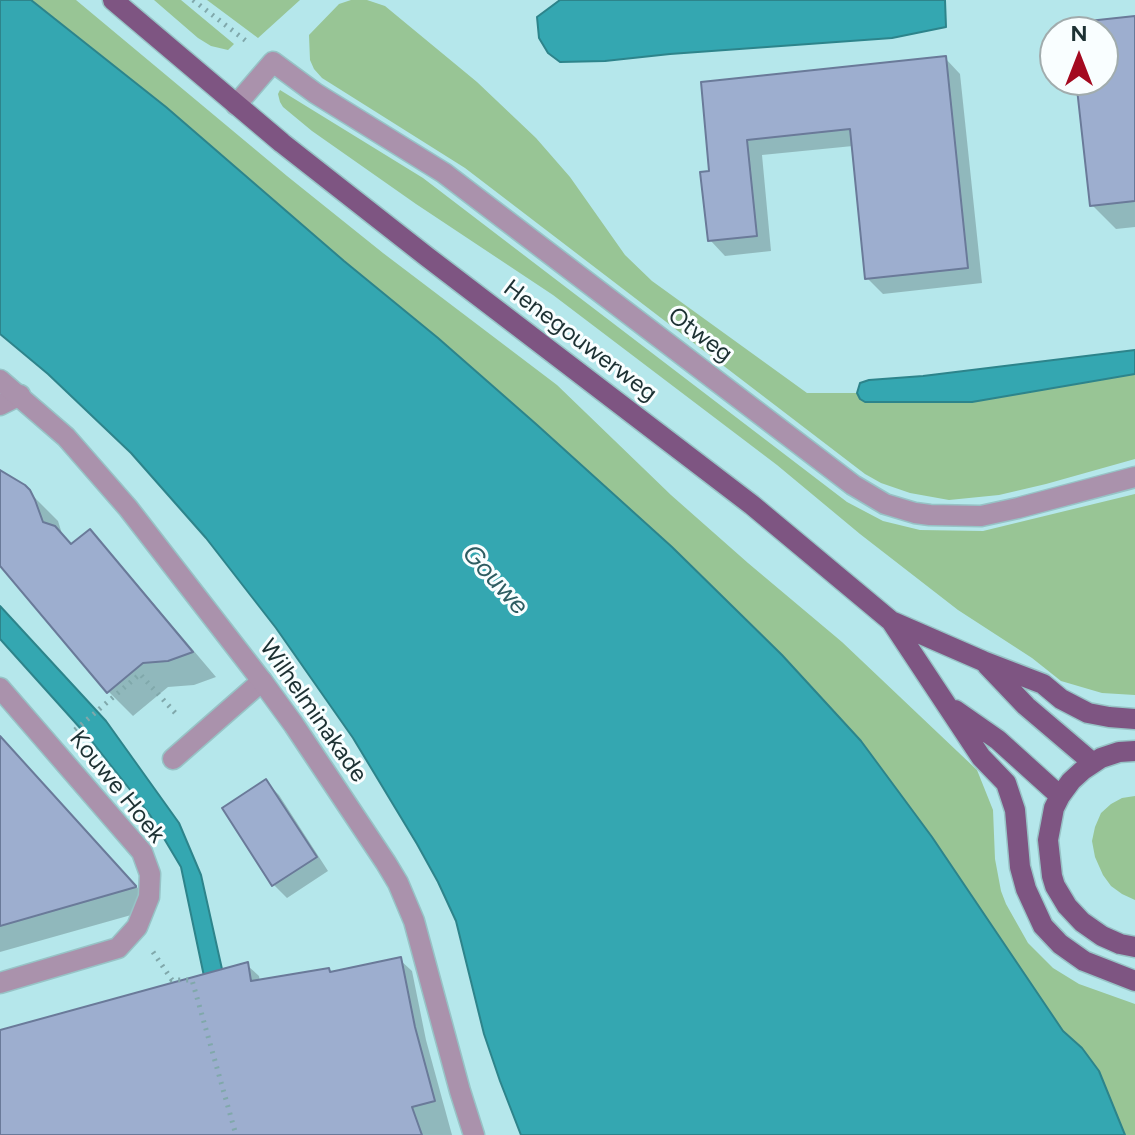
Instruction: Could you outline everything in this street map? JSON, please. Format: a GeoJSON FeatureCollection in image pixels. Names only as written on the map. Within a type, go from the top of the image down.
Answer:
{"type":"FeatureCollection","features":[{"type":"Feature","properties":{"kind":"main road","name":"Henegouwerweg"},"geometry":{"type":"LineString","coordinates":[[113,0],[236,105],[402,238],[752,505],[891,621],[1043,684],[1061,699],[1088,713],[1135,719]]}},
{"type":"Feature","properties":{"kind":"main road","name":"Henegouwerweg"},"geometry":{"type":"LineString","coordinates":[[891,621],[981,757],[1000,775],[1009,791],[1015,810],[1020,867],[1026,889],[1043,926],[1060,944],[1084,961],[1135,981]]}},
{"type":"Feature","properties":{"kind":"main road","name":"Henegouwerweg"},"geometry":{"type":"LineString","coordinates":[[983,661],[1026,706],[1093,763]]}},
{"type":"Feature","properties":{"kind":"main road","name":"Henegouwerweg"},"geometry":{"type":"LineString","coordinates":[[946,704],[998,740],[1060,796]]}},
{"type":"Feature","properties":{"kind":"main road"},"geometry":{"type":"LineString","coordinates":[[1135,751],[1111,754],[1093,763],[1071,781],[1051,816],[1048,840],[1049,863],[1055,886],[1067,906],[1091,929],[1111,940],[1135,947]]}},
{"type":"Feature","properties":{"kind":"street"},"geometry":{"type":"LineString","coordinates":[[236,105],[273,62]]}},
{"type":"Feature","properties":{"kind":"street","name":"Otweg"},"geometry":{"type":"LineString","coordinates":[[273,62],[315,93],[444,173],[853,485],[885,504],[930,515],[981,516],[1135,477]]}},
{"type":"Feature","properties":{"kind":"street","name":"Wilhelminakade"},"geometry":{"type":"LineString","coordinates":[[0,380],[66,437],[128,508],[294,725],[386,863],[419,934],[474,1135]]}},
{"type":"Feature","properties":{"kind":"street"},"geometry":{"type":"LineString","coordinates":[[0,405],[20,395]]}},
{"type":"Feature","properties":{"kind":"street"},"geometry":{"type":"LineString","coordinates":[[173,759],[262,681]]}},
{"type":"Feature","properties":{"kind":"street","name":"Kouwe Hoek"},"geometry":{"type":"LineString","coordinates":[[0,688],[142,852],[150,874],[149,897],[137,927]]}},
{"type":"Feature","properties":{"kind":"street"},"geometry":{"type":"LineString","coordinates":[[0,983],[118,948],[137,927]]}},
{"type":"Feature","properties":{"kind":"path"},"geometry":{"type":"LineString","coordinates":[[193,0],[273,62]]}},
{"type":"Feature","properties":{"kind":"path"},"geometry":{"type":"LineString","coordinates":[[75,729],[140,674],[164,700]]}},
{"type":"Feature","properties":{"kind":"path"},"geometry":{"type":"LineString","coordinates":[[137,927],[172,980],[192,980],[236,1135]]}},
{"type":"Feature","properties":{"kind":"green space"},"geometry":{"type":"Polygon","coordinates":[[[31,0],[76,0],[383,253],[557,385],[671,495],[842,642],[977,770],[993,810],[995,859],[1001,891],[1028,943],[1053,968],[1079,984],[1135,1004],[1135,1135],[1125,1135],[1099,1071],[1082,1048],[1063,1031],[932,837],[861,741],[782,655],[672,547],[438,338],[166,107],[31,0]]]}},
{"type":"Feature","properties":{"kind":"green space"},"geometry":{"type":"Polygon","coordinates":[[[154,0],[181,0],[234,44],[228,50],[211,46],[154,0]]]}},
{"type":"Feature","properties":{"kind":"green space"},"geometry":{"type":"Polygon","coordinates":[[[207,0],[300,0],[258,38],[207,0]]]}},
{"type":"Feature","properties":{"kind":"green space"},"geometry":{"type":"Polygon","coordinates":[[[367,0],[385,6],[477,82],[536,138],[570,177],[625,255],[652,281],[807,393],[857,393],[860,399],[972,402],[1135,374],[1135,459],[999,495],[949,500],[910,493],[865,474],[465,168],[322,78],[310,60],[309,35],[339,4],[367,0]]]}},
{"type":"Feature","properties":{"kind":"green space"},"geometry":{"type":"Polygon","coordinates":[[[280,90],[423,178],[847,502],[883,521],[920,530],[983,531],[1135,494],[1135,695],[1102,693],[1061,681],[1032,658],[958,610],[777,465],[553,295],[312,131],[283,107],[278,94],[280,90]]]}},
{"type":"Feature","properties":{"kind":"green space"},"geometry":{"type":"Polygon","coordinates":[[[1135,796],[1135,900],[1111,886],[1095,857],[1092,841],[1101,813],[1122,798],[1135,796]]]}},
{"type":"Feature","properties":{"kind":"water","name":"Gouwe"},"geometry":{"type":"Polygon","coordinates":[[[0,0],[31,0],[166,107],[536,424],[672,547],[782,655],[861,741],[932,837],[1063,1031],[1082,1048],[1099,1071],[1125,1135],[521,1135],[484,1034],[456,921],[417,844],[353,738],[276,628],[206,538],[131,453],[48,374],[0,334],[0,0]]]}},
{"type":"Feature","properties":{"kind":"water"},"geometry":{"type":"Polygon","coordinates":[[[560,0],[945,0],[946,27],[892,38],[560,62],[548,53],[539,38],[537,17],[560,0]]]}},
{"type":"Feature","properties":{"kind":"water"},"geometry":{"type":"Polygon","coordinates":[[[1135,350],[1135,374],[972,402],[865,402],[857,393],[860,383],[869,380],[1135,350]]]}},
{"type":"Feature","properties":{"kind":"water"},"geometry":{"type":"Polygon","coordinates":[[[0,606],[106,721],[179,823],[201,875],[230,1005],[209,1000],[181,867],[150,815],[90,739],[0,639],[0,606]]]}},
{"type":"Feature","properties":{"kind":"building"},"geometry":{"type":"Polygon","coordinates":[[[1135,16],[1135,201],[1090,206],[1078,96],[1119,96],[1119,18],[1135,16]]]}},
{"type":"Feature","properties":{"kind":"building"},"geometry":{"type":"Polygon","coordinates":[[[946,56],[968,268],[865,279],[850,129],[747,140],[757,236],[708,241],[700,172],[709,171],[701,82],[946,56]]]}},
{"type":"Feature","properties":{"kind":"building"},"geometry":{"type":"Polygon","coordinates":[[[0,470],[30,490],[43,522],[55,526],[71,544],[90,529],[193,652],[168,661],[143,663],[107,693],[0,566],[0,470]]]}},
{"type":"Feature","properties":{"kind":"building"},"geometry":{"type":"Polygon","coordinates":[[[0,736],[136,886],[136,887],[0,926],[0,736]]]}},
{"type":"Feature","properties":{"kind":"building"},"geometry":{"type":"Polygon","coordinates":[[[266,779],[317,857],[272,886],[222,808],[266,779]]]}},
{"type":"Feature","properties":{"kind":"building"},"geometry":{"type":"Polygon","coordinates":[[[401,957],[415,1027],[435,1101],[412,1107],[422,1135],[0,1135],[0,1030],[248,962],[251,981],[329,968],[330,972],[401,957]]]}}]}
